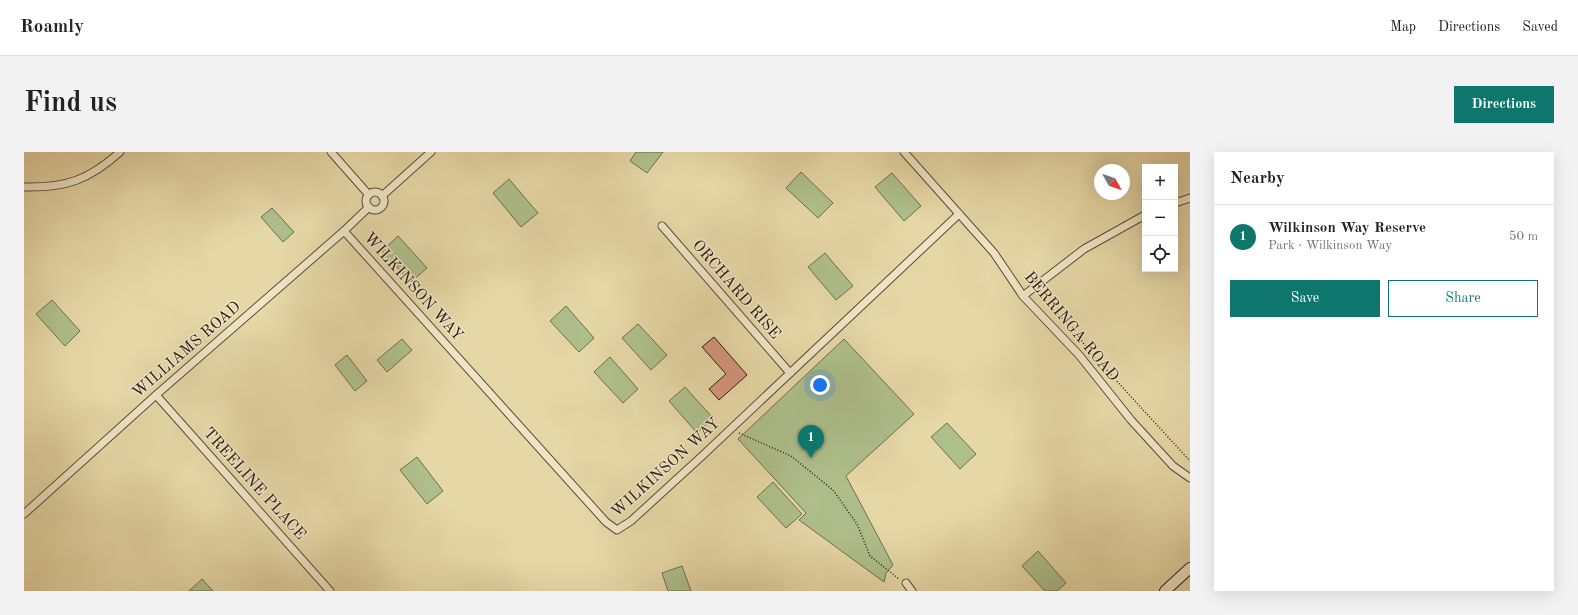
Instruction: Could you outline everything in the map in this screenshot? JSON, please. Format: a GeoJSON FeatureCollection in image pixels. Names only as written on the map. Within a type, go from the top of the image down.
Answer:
{"type":"FeatureCollection","features":[{"type":"Feature","properties":{"kind":"street"},"geometry":{"type":"LineString","coordinates":[[24,187],[56,187],[77,182],[98,171],[120,152]]}},
{"type":"Feature","properties":{"kind":"street"},"geometry":{"type":"LineString","coordinates":[[331,152],[370,195]]}},
{"type":"Feature","properties":{"kind":"street"},"geometry":{"type":"LineString","coordinates":[[382,196],[431,152]]}},
{"type":"Feature","properties":{"kind":"street","name":"BERRINGA ROAD"},"geometry":{"type":"LineString","coordinates":[[904,152],[994,254],[1023,296],[1075,350],[1103,387],[1174,466],[1190,478]]}},
{"type":"Feature","properties":{"kind":"street"},"geometry":{"type":"LineString","coordinates":[[377,193],[382,196],[384,201],[382,207],[374,210],[369,207],[367,199],[370,195],[377,193]]}},
{"type":"Feature","properties":{"kind":"street"},"geometry":{"type":"LineString","coordinates":[[1178,202],[1190,198]]}},
{"type":"Feature","properties":{"kind":"street","name":"WILLIAMS ROAD"},"geometry":{"type":"LineString","coordinates":[[24,514],[156,395],[344,231],[369,207]]}},
{"type":"Feature","properties":{"kind":"street","name":"WILKINSON WAY"},"geometry":{"type":"LineString","coordinates":[[344,231],[606,522],[617,530],[631,521],[731,429],[959,214]]}},
{"type":"Feature","properties":{"kind":"street"},"geometry":{"type":"LineString","coordinates":[[1023,296],[1084,249],[1142,217]]}},
{"type":"Feature","properties":{"kind":"street","name":"ORCHARD RISE"},"geometry":{"type":"LineString","coordinates":[[662,226],[790,373]]}},
{"type":"Feature","properties":{"kind":"street","name":"TREELINE PLACE"},"geometry":{"type":"LineString","coordinates":[[156,395],[330,591]]}},
{"type":"Feature","properties":{"kind":"street"},"geometry":{"type":"LineString","coordinates":[[1165,591],[1190,568]]}},
{"type":"Feature","properties":{"kind":"street"},"geometry":{"type":"LineString","coordinates":[[906,583],[912,591]]}},
{"type":"Feature","properties":{"kind":"path"},"geometry":{"type":"LineString","coordinates":[[1032,289],[1071,327],[1091,354],[1190,462]]}},
{"type":"Feature","properties":{"kind":"path"},"geometry":{"type":"LineString","coordinates":[[731,429],[791,456],[833,490],[857,524],[870,556],[906,583]]}},
{"type":"Feature","properties":{"kind":"green space"},"geometry":{"type":"Polygon","coordinates":[[[636,152],[663,152],[647,173],[630,161],[636,152]]]}},
{"type":"Feature","properties":{"kind":"green space"},"geometry":{"type":"Polygon","coordinates":[[[801,172],[833,203],[818,218],[786,188],[801,172]]]}},
{"type":"Feature","properties":{"kind":"green space"},"geometry":{"type":"Polygon","coordinates":[[[892,173],[921,206],[904,221],[875,187],[892,173]]]}},
{"type":"Feature","properties":{"kind":"green space"},"geometry":{"type":"Polygon","coordinates":[[[509,179],[538,213],[521,227],[493,193],[509,179]]]}},
{"type":"Feature","properties":{"kind":"green space"},"geometry":{"type":"Polygon","coordinates":[[[272,208],[294,232],[283,242],[261,217],[272,208]]]}},
{"type":"Feature","properties":{"kind":"green space"},"geometry":{"type":"Polygon","coordinates":[[[398,236],[427,268],[411,282],[382,251],[398,236]]]}},
{"type":"Feature","properties":{"kind":"green space"},"geometry":{"type":"Polygon","coordinates":[[[825,253],[853,286],[836,300],[808,267],[825,253]]]}},
{"type":"Feature","properties":{"kind":"green space"},"geometry":{"type":"Polygon","coordinates":[[[52,300],[80,331],[65,346],[36,314],[52,300]]]}},
{"type":"Feature","properties":{"kind":"green space"},"geometry":{"type":"Polygon","coordinates":[[[566,306],[594,338],[579,352],[550,321],[566,306]]]}},
{"type":"Feature","properties":{"kind":"green space"},"geometry":{"type":"Polygon","coordinates":[[[638,324],[667,355],[651,370],[622,338],[638,324]]]}},
{"type":"Feature","properties":{"kind":"green space"},"geometry":{"type":"Polygon","coordinates":[[[402,339],[412,350],[387,372],[377,360],[402,339]]]}},
{"type":"Feature","properties":{"kind":"green space"},"geometry":{"type":"Polygon","coordinates":[[[844,339],[914,414],[846,476],[893,565],[886,573],[884,582],[799,520],[806,513],[738,439],[844,339]]]}},
{"type":"Feature","properties":{"kind":"green space"},"geometry":{"type":"Polygon","coordinates":[[[347,355],[367,381],[355,391],[335,365],[347,355]]]}},
{"type":"Feature","properties":{"kind":"green space"},"geometry":{"type":"Polygon","coordinates":[[[610,357],[638,389],[623,403],[594,372],[610,357]]]}},
{"type":"Feature","properties":{"kind":"green space"},"geometry":{"type":"Polygon","coordinates":[[[685,387],[713,418],[697,433],[669,401],[685,387]]]}},
{"type":"Feature","properties":{"kind":"green space"},"geometry":{"type":"Polygon","coordinates":[[[947,423],[976,454],[960,469],[931,437],[947,423]]]}},
{"type":"Feature","properties":{"kind":"green space"},"geometry":{"type":"Polygon","coordinates":[[[417,457],[443,491],[427,504],[400,470],[417,457]]]}},
{"type":"Feature","properties":{"kind":"green space"},"geometry":{"type":"Polygon","coordinates":[[[773,482],[802,514],[786,528],[757,497],[773,482]]]}},
{"type":"Feature","properties":{"kind":"green space"},"geometry":{"type":"Polygon","coordinates":[[[1038,551],[1066,583],[1057,591],[1045,591],[1022,566],[1038,551]]]}},
{"type":"Feature","properties":{"kind":"green space"},"geometry":{"type":"Polygon","coordinates":[[[682,566],[691,591],[668,591],[662,573],[682,566]]]}},
{"type":"Feature","properties":{"kind":"green space"},"geometry":{"type":"Polygon","coordinates":[[[202,579],[213,591],[189,591],[202,579]]]}},
{"type":"Feature","properties":{"kind":"building"},"geometry":{"type":"Polygon","coordinates":[[[714,337],[747,375],[719,400],[709,389],[726,374],[702,347],[714,337]]]}},
{"type":"Feature","properties":{"kind":"place","name":"Wilkinson Way Reserve"},"geometry":{"type":"Point","coordinates":[811,458]}}]}
